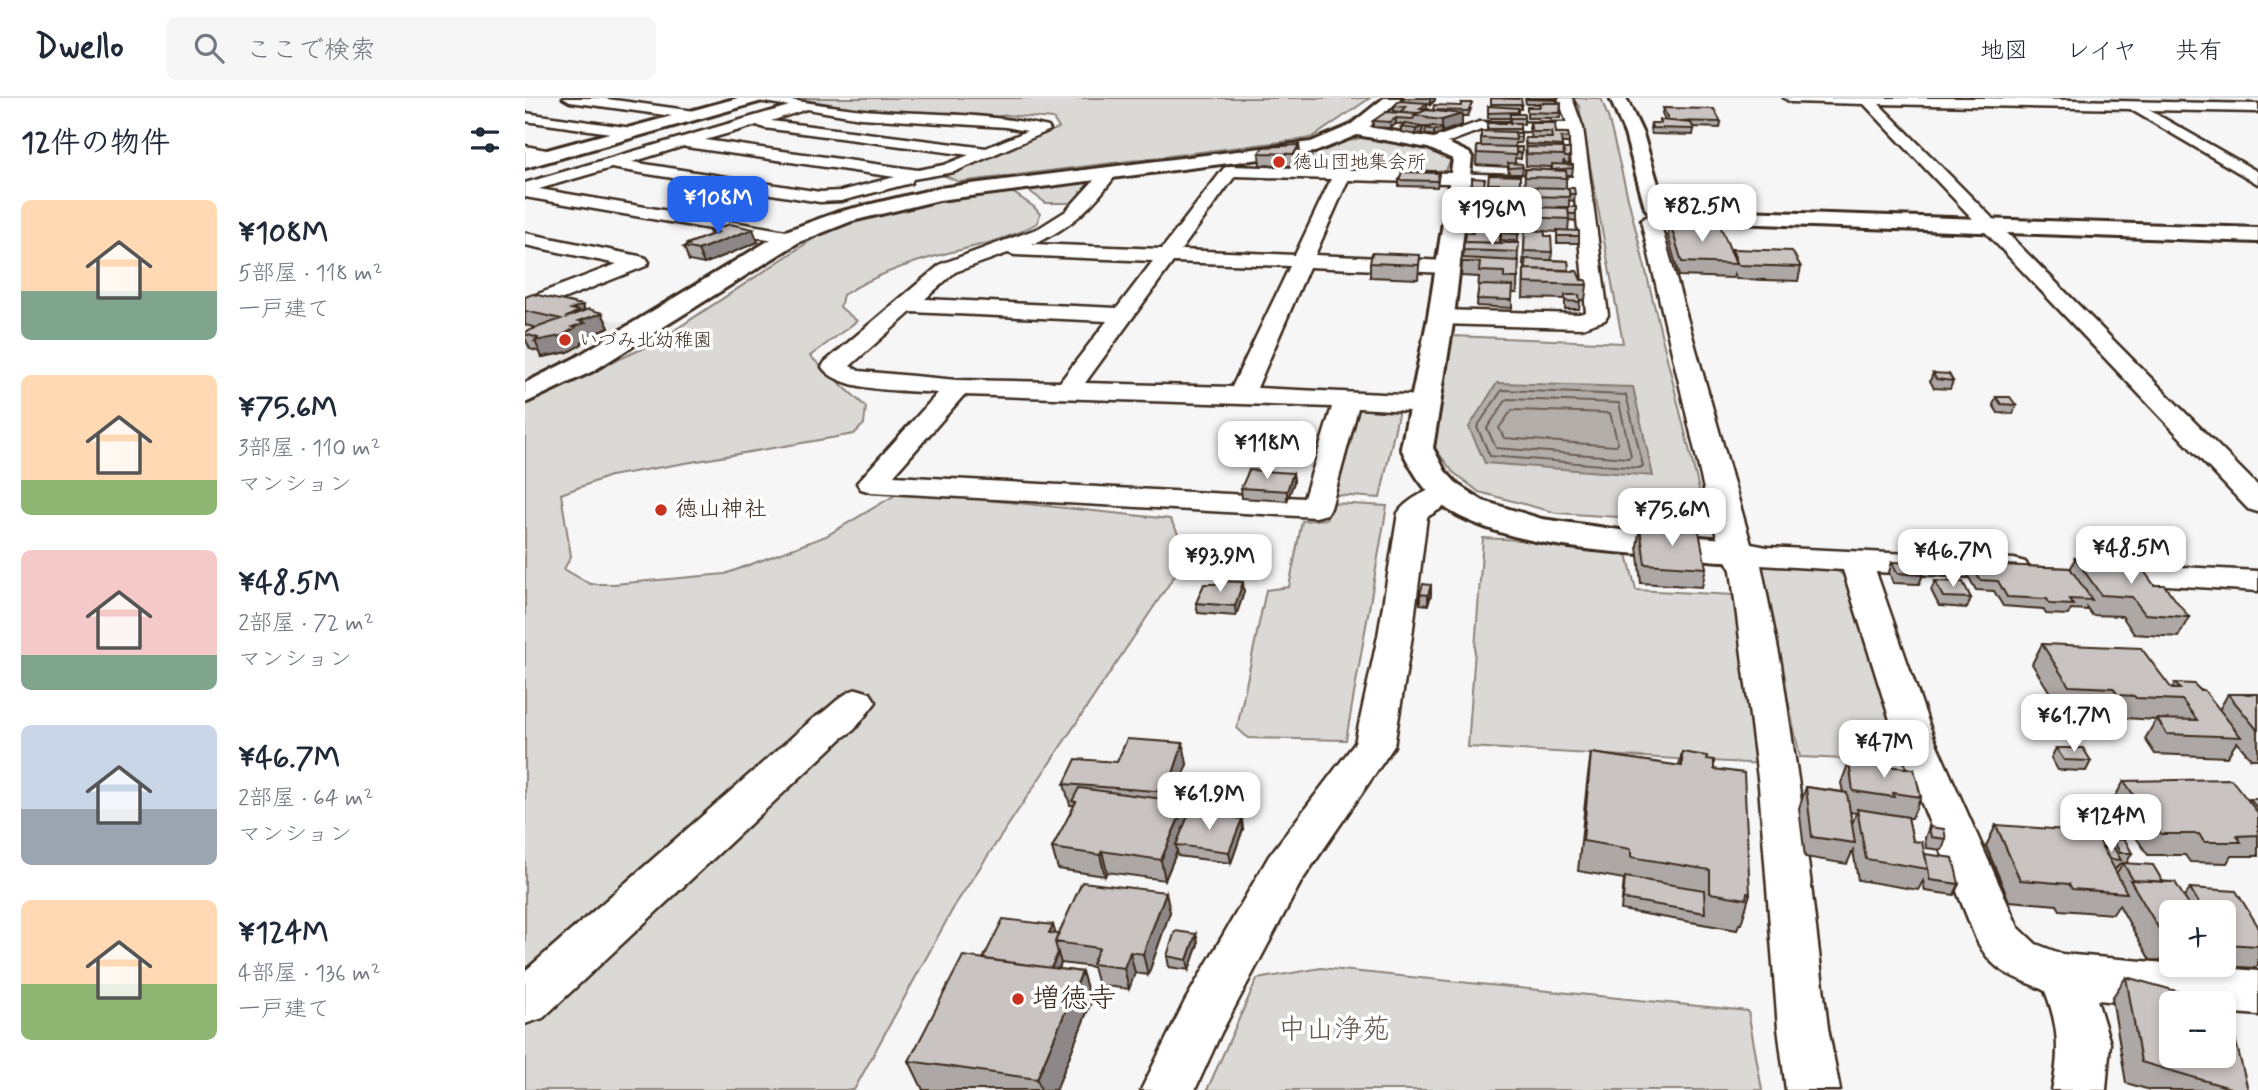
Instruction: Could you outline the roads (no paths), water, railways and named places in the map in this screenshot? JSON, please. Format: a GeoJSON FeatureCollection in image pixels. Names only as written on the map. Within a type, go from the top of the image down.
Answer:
{"type":"FeatureCollection","features":[{"type":"Feature","properties":{"kind":"street"},"geometry":{"type":"LineString","coordinates":[[570,98],[694,115]]}},
{"type":"Feature","properties":{"kind":"street"},"geometry":{"type":"LineString","coordinates":[[525,162],[756,98]]}},
{"type":"Feature","properties":{"kind":"street"},"geometry":{"type":"LineString","coordinates":[[610,163],[820,197],[841,196],[948,169],[1035,135],[1043,128],[861,114],[763,98]]}},
{"type":"Feature","properties":{"kind":"street"},"geometry":{"type":"LineString","coordinates":[[525,394],[583,365],[791,237],[845,216],[926,196],[1302,149],[1335,140],[1355,130],[1394,98]]}},
{"type":"Feature","properties":{"kind":"street"},"geometry":{"type":"LineString","coordinates":[[1441,317],[1582,321],[1597,315],[1576,128],[1565,98]]}},
{"type":"Feature","properties":{"kind":"street"},"geometry":{"type":"LineString","coordinates":[[1618,98],[1634,134],[1655,208],[1663,213],[1712,217],[2258,235]]}},
{"type":"Feature","properties":{"kind":"street"},"geometry":{"type":"LineString","coordinates":[[1791,98],[2256,109]]}},
{"type":"Feature","properties":{"kind":"street"},"geometry":{"type":"LineString","coordinates":[[2119,98],[2258,179]]}},
{"type":"Feature","properties":{"kind":"street"},"geometry":{"type":"LineString","coordinates":[[2232,98],[2256,109]]}},
{"type":"Feature","properties":{"kind":"street"},"geometry":{"type":"LineString","coordinates":[[1867,99],[2258,503]]}},
{"type":"Feature","properties":{"kind":"street"},"geometry":{"type":"LineString","coordinates":[[525,190],[807,105]]}},
{"type":"Feature","properties":{"kind":"street"},"geometry":{"type":"LineString","coordinates":[[1458,153],[1468,149],[1479,126],[1482,107]]}},
{"type":"Feature","properties":{"kind":"street"},"geometry":{"type":"LineString","coordinates":[[525,117],[632,132]]}},
{"type":"Feature","properties":{"kind":"street"},"geometry":{"type":"LineString","coordinates":[[751,122],[989,153]]}},
{"type":"Feature","properties":{"kind":"street"},"geometry":{"type":"LineString","coordinates":[[1433,143],[1479,126],[1576,128]]}},
{"type":"Feature","properties":{"kind":"street"},"geometry":{"type":"LineString","coordinates":[[1355,130],[1433,143],[1463,157],[1441,317],[1417,448],[1426,467],[1447,493],[1494,519],[1524,527],[1600,538],[1737,551],[1767,557],[2258,581]]}},
{"type":"Feature","properties":{"kind":"street"},"geometry":{"type":"LineString","coordinates":[[686,142],[918,175]]}},
{"type":"Feature","properties":{"kind":"street"},"geometry":{"type":"LineString","coordinates":[[525,151],[551,155]]}},
{"type":"Feature","properties":{"kind":"street"},"geometry":{"type":"LineString","coordinates":[[1111,171],[1072,215],[1046,232],[948,268],[834,367],[853,378],[957,387],[1241,395],[1425,404]]}},
{"type":"Feature","properties":{"kind":"street"},"geometry":{"type":"LineString","coordinates":[[1068,389],[1230,171],[1583,181]]}},
{"type":"Feature","properties":{"kind":"street"},"geometry":{"type":"LineString","coordinates":[[1241,395],[1342,174]]}},
{"type":"Feature","properties":{"kind":"street"},"geometry":{"type":"LineString","coordinates":[[525,190],[791,237]]}},
{"type":"Feature","properties":{"kind":"street"},"geometry":{"type":"LineString","coordinates":[[1663,213],[1650,220],[1737,551],[1747,570],[1779,786],[1803,1028],[1813,1090]]}},
{"type":"Feature","properties":{"kind":"street"},"geometry":{"type":"LineString","coordinates":[[525,239],[639,262],[531,301]]}},
{"type":"Feature","properties":{"kind":"street"},"geometry":{"type":"LineString","coordinates":[[1009,247],[1447,267]]}},
{"type":"Feature","properties":{"kind":"street"},"geometry":{"type":"LineString","coordinates":[[904,305],[1122,315]]}},
{"type":"Feature","properties":{"kind":"street"},"geometry":{"type":"LineString","coordinates":[[957,387],[871,482],[1316,508],[1347,400]]}},
{"type":"Feature","properties":{"kind":"street"},"geometry":{"type":"LineString","coordinates":[[1168,1090],[1203,1017],[1285,869],[1374,746],[1395,636],[1413,513],[1447,493]]}},
{"type":"Feature","properties":{"kind":"street"},"geometry":{"type":"LineString","coordinates":[[1856,561],[1914,736],[2007,950],[2021,960],[2062,975],[2258,993]]}},
{"type":"Feature","properties":{"kind":"street"},"geometry":{"type":"LineString","coordinates":[[525,1002],[828,728],[840,721],[857,702]]}},
{"type":"Feature","properties":{"kind":"street"},"geometry":{"type":"LineString","coordinates":[[2062,975],[2084,1026],[2087,1059],[2079,1090]]}},
{"type":"Feature","properties":{"kind":"water"},"geometry":{"type":"Polygon","coordinates":[[[1497,383],[1633,387],[1653,476],[1485,463],[1469,427],[1497,383]]]}},
{"type":"Feature","properties":{"kind":"place","name":"徳山団地集会所"},"geometry":{"type":"Point","coordinates":[1279,162]}},
{"type":"Feature","properties":{"kind":"place","name":"いづみ北幼稚園"},"geometry":{"type":"Point","coordinates":[565,340]}},
{"type":"Feature","properties":{"kind":"place","name":"徳山神社"},"geometry":{"type":"Point","coordinates":[661,510]}},
{"type":"Feature","properties":{"kind":"place","name":"増徳寺"},"geometry":{"type":"Point","coordinates":[1018,999]}},
{"type":"Feature","properties":{"kind":"park label","name":"中山浄苑"},"geometry":{"type":"Point","coordinates":[1334,1030]}}]}
